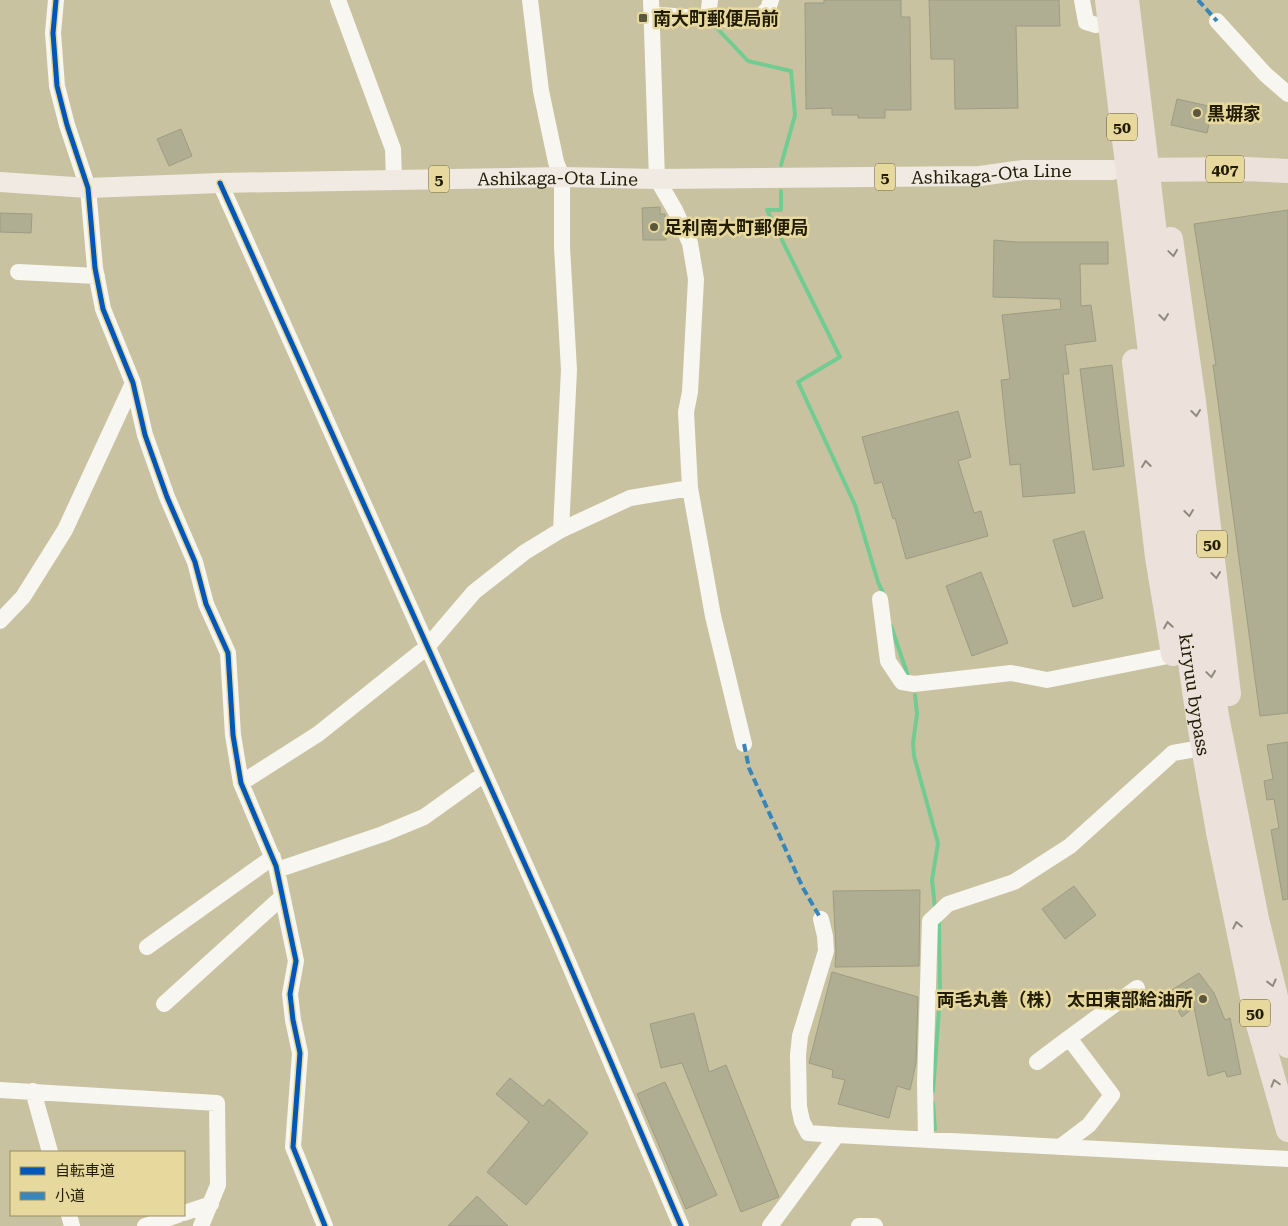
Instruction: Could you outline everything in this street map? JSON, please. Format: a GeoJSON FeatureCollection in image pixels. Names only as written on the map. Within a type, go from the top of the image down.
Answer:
{"type":"FeatureCollection","features":[{"type":"Feature","properties":{"kind":"highway","name":"50"},"geometry":{"type":"LineString","coordinates":[[1093,0],[1157,557],[1190,750],[1207,832],[1231,893]]}},
{"type":"Feature","properties":{"kind":"highway","name":"50"},"geometry":{"type":"LineString","coordinates":[[1107,0],[1147,252]]}},
{"type":"Feature","properties":{"kind":"highway","name":"50"},"geometry":{"type":"LineString","coordinates":[[1127,0],[1147,252]]}},
{"type":"Feature","properties":{"kind":"highway","name":"50"},"geometry":{"type":"LineString","coordinates":[[1141,0],[1161,170],[1194,402],[1235,740],[1251,841],[1257,919]]}},
{"type":"Feature","properties":{"kind":"highway","name":"407"},"geometry":{"type":"LineString","coordinates":[[1113,170],[1288,171]]}},
{"type":"Feature","properties":{"kind":"highway","name":"kiryuu bypass"},"geometry":{"type":"LineString","coordinates":[[1147,252],[1175,557],[1198,718],[1257,1021],[1288,1130]]}},
{"type":"Feature","properties":{"kind":"highway","name":"kiryuu bypass"},"geometry":{"type":"LineString","coordinates":[[1147,252],[1215,706],[1257,919],[1288,1046]]}},
{"type":"Feature","properties":{"kind":"main road","name":"Ashikaga-Ota Line"},"geometry":{"type":"LineString","coordinates":[[0,182],[88,188],[220,183],[562,177],[657,179],[980,176],[1023,170],[1113,170]]}},
{"type":"Feature","properties":{"kind":"street"},"geometry":{"type":"LineString","coordinates":[[56,0],[53,33],[57,86],[67,125],[88,188],[96,276],[103,309],[133,383],[145,435],[167,497],[196,562],[206,604],[228,653],[233,735],[241,783],[275,864],[296,961],[290,994],[300,1054],[293,1148],[325,1226]]}},
{"type":"Feature","properties":{"kind":"street"},"geometry":{"type":"LineString","coordinates":[[338,0],[393,149],[394,180]]}},
{"type":"Feature","properties":{"kind":"street"},"geometry":{"type":"LineString","coordinates":[[530,0],[541,90],[556,162],[562,177],[562,247],[569,370],[561,530]]}},
{"type":"Feature","properties":{"kind":"street"},"geometry":{"type":"LineString","coordinates":[[708,17],[710,0]]}},
{"type":"Feature","properties":{"kind":"street"},"geometry":{"type":"LineString","coordinates":[[744,744],[713,616],[690,488],[686,412],[690,392],[696,279],[690,243],[675,210],[657,179],[651,7],[686,18],[708,17],[756,20],[768,9],[771,0]]}},
{"type":"Feature","properties":{"kind":"street"},"geometry":{"type":"LineString","coordinates":[[1082,0],[1086,22],[1096,25]]}},
{"type":"Feature","properties":{"kind":"street"},"geometry":{"type":"LineString","coordinates":[[1217,21],[1265,74],[1288,94]]}},
{"type":"Feature","properties":{"kind":"street"},"geometry":{"type":"LineString","coordinates":[[220,183],[426,647],[557,936],[680,1226]]}},
{"type":"Feature","properties":{"kind":"street"},"geometry":{"type":"LineString","coordinates":[[18,272],[96,276]]}},
{"type":"Feature","properties":{"kind":"street"},"geometry":{"type":"LineString","coordinates":[[0,621],[23,598],[65,530],[133,383]]}},
{"type":"Feature","properties":{"kind":"street"},"geometry":{"type":"LineString","coordinates":[[241,783],[318,734],[426,647],[474,592],[526,552],[561,530],[630,498],[690,488]]}},
{"type":"Feature","properties":{"kind":"street"},"geometry":{"type":"LineString","coordinates":[[880,598],[888,661],[902,682],[914,684],[1011,673],[1047,680],[1173,655]]}},
{"type":"Feature","properties":{"kind":"street"},"geometry":{"type":"LineString","coordinates":[[926,1139],[925,1084],[930,920],[948,904],[1014,882],[1070,846],[1173,753],[1190,750]]}},
{"type":"Feature","properties":{"kind":"street"},"geometry":{"type":"LineString","coordinates":[[147,947],[275,864],[383,834],[424,817],[484,774]]}},
{"type":"Feature","properties":{"kind":"street"},"geometry":{"type":"LineString","coordinates":[[164,1004],[282,897]]}},
{"type":"Feature","properties":{"kind":"street"},"geometry":{"type":"LineString","coordinates":[[821,920],[826,951],[800,1036],[798,1055],[799,1107],[802,1122],[808,1133],[1288,1159]]}},
{"type":"Feature","properties":{"kind":"street"},"geometry":{"type":"LineString","coordinates":[[1036,1062],[1137,988]]}},
{"type":"Feature","properties":{"kind":"street"},"geometry":{"type":"LineString","coordinates":[[1060,1147],[1089,1125],[1112,1095],[1069,1038]]}},
{"type":"Feature","properties":{"kind":"street"},"geometry":{"type":"LineString","coordinates":[[0,1090],[217,1103],[218,1185],[201,1226]]}},
{"type":"Feature","properties":{"kind":"street"},"geometry":{"type":"LineString","coordinates":[[33,1091],[50,1151]]}},
{"type":"Feature","properties":{"kind":"street"},"geometry":{"type":"LineString","coordinates":[[770,1226],[837,1135]]}},
{"type":"Feature","properties":{"kind":"street"},"geometry":{"type":"LineString","coordinates":[[185,1213],[211,1204]]}},
{"type":"Feature","properties":{"kind":"street"},"geometry":{"type":"LineString","coordinates":[[145,1226],[175,1216]]}},
{"type":"Feature","properties":{"kind":"street"},"geometry":{"type":"LineString","coordinates":[[859,1226],[875,1226]]}},
{"type":"Feature","properties":{"kind":"building"},"geometry":{"type":"Polygon","coordinates":[[[824,0],[901,0],[901,17],[910,17],[911,110],[885,110],[885,118],[858,118],[858,115],[832,115],[832,108],[806,109],[805,3],[824,3],[824,0]]]}},
{"type":"Feature","properties":{"kind":"building"},"geometry":{"type":"Polygon","coordinates":[[[929,0],[1059,0],[1060,26],[1016,26],[1018,108],[955,109],[954,59],[931,59],[929,0]]]}},
{"type":"Feature","properties":{"kind":"building"},"geometry":{"type":"Polygon","coordinates":[[[1177,99],[1213,107],[1207,133],[1171,125],[1177,99]]]}},
{"type":"Feature","properties":{"kind":"building"},"geometry":{"type":"Polygon","coordinates":[[[181,129],[192,156],[169,166],[157,139],[181,129]]]}},
{"type":"Feature","properties":{"kind":"building","name":"足利南大町郵便局"},"geometry":{"type":"Polygon","coordinates":[[[660,207],[660,214],[665,214],[666,240],[643,240],[642,208],[660,207]]]}},
{"type":"Feature","properties":{"kind":"building"},"geometry":{"type":"Polygon","coordinates":[[[1288,210],[1288,713],[1260,716],[1213,365],[1216,365],[1194,224],[1288,210]]]}},
{"type":"Feature","properties":{"kind":"building"},"geometry":{"type":"Polygon","coordinates":[[[0,213],[32,214],[31,233],[0,232],[0,213]]]}},
{"type":"Feature","properties":{"kind":"building"},"geometry":{"type":"Polygon","coordinates":[[[994,240],[1016,242],[1108,242],[1108,264],[1080,264],[1081,306],[1091,305],[1096,341],[1065,345],[1069,374],[1063,374],[1075,493],[1023,497],[1020,464],[1010,465],[1001,380],[1010,379],[1002,315],[1061,309],[1060,299],[993,297],[994,240]]]}},
{"type":"Feature","properties":{"kind":"building"},"geometry":{"type":"Polygon","coordinates":[[[1112,365],[1124,466],[1093,470],[1080,369],[1112,365]]]}},
{"type":"Feature","properties":{"kind":"building"},"geometry":{"type":"Polygon","coordinates":[[[958,411],[971,457],[958,461],[974,513],[981,511],[988,536],[906,559],[895,518],[893,519],[882,482],[875,484],[862,437],[958,411]]]}},
{"type":"Feature","properties":{"kind":"building"},"geometry":{"type":"Polygon","coordinates":[[[1084,531],[1103,598],[1073,607],[1053,540],[1084,531]]]}},
{"type":"Feature","properties":{"kind":"building"},"geometry":{"type":"Polygon","coordinates":[[[981,572],[1008,643],[972,656],[946,586],[981,572]]]}},
{"type":"Feature","properties":{"kind":"building"},"geometry":{"type":"Polygon","coordinates":[[[1288,742],[1288,899],[1283,900],[1271,830],[1279,828],[1274,799],[1267,800],[1264,781],[1273,779],[1267,745],[1288,742]]]}},
{"type":"Feature","properties":{"kind":"building"},"geometry":{"type":"Polygon","coordinates":[[[1074,886],[1096,915],[1065,939],[1042,909],[1074,886]]]}},
{"type":"Feature","properties":{"kind":"building"},"geometry":{"type":"Polygon","coordinates":[[[920,890],[919,966],[835,967],[833,891],[920,890]]]}},
{"type":"Feature","properties":{"kind":"building"},"geometry":{"type":"Polygon","coordinates":[[[832,972],[918,997],[916,1063],[910,1090],[897,1086],[889,1118],[838,1104],[845,1080],[832,1077],[833,1070],[809,1063],[832,972]]]}},
{"type":"Feature","properties":{"kind":"building"},"geometry":{"type":"Polygon","coordinates":[[[1199,973],[1214,993],[1225,1020],[1230,1018],[1241,1074],[1227,1077],[1225,1071],[1208,1076],[1194,1007],[1182,1017],[1167,993],[1199,973]]]}},
{"type":"Feature","properties":{"kind":"building"},"geometry":{"type":"Polygon","coordinates":[[[694,1013],[709,1072],[726,1065],[779,1197],[741,1212],[682,1063],[661,1068],[650,1024],[694,1013]]]}},
{"type":"Feature","properties":{"kind":"building"},"geometry":{"type":"Polygon","coordinates":[[[510,1078],[543,1106],[549,1099],[588,1133],[526,1205],[487,1172],[529,1122],[496,1094],[510,1078]]]}},
{"type":"Feature","properties":{"kind":"building"},"geometry":{"type":"Polygon","coordinates":[[[665,1082],[717,1195],[686,1209],[637,1094],[665,1082]]]}},
{"type":"Feature","properties":{"kind":"building"},"geometry":{"type":"Polygon","coordinates":[[[477,1196],[508,1226],[448,1226],[477,1196]]]}},
{"type":"Feature","properties":{"kind":"waterway"},"geometry":{"type":"LineString","coordinates":[[713,24],[748,61],[791,71],[795,115],[781,165]]}},
{"type":"Feature","properties":{"kind":"waterway"},"geometry":{"type":"LineString","coordinates":[[781,191],[781,210],[767,210],[840,357],[798,382],[855,505],[878,582],[884,595]]}},
{"type":"Feature","properties":{"kind":"waterway"},"geometry":{"type":"LineString","coordinates":[[891,626],[908,676]]}},
{"type":"Feature","properties":{"kind":"waterway"},"geometry":{"type":"LineString","coordinates":[[915,695],[917,714],[913,743],[914,756],[938,843],[932,880],[935,908]]}},
{"type":"Feature","properties":{"kind":"waterway"},"geometry":{"type":"LineString","coordinates":[[933,1091],[940,996],[939,921]]}},
{"type":"Feature","properties":{"kind":"waterway"},"geometry":{"type":"LineString","coordinates":[[933,1103],[935,1129]]}},
{"type":"Feature","properties":{"kind":"marked path"},"geometry":{"type":"LineString","coordinates":[[1198,0],[1217,21]]}},
{"type":"Feature","properties":{"kind":"marked path"},"geometry":{"type":"LineString","coordinates":[[744,744],[749,768],[803,888],[821,919]]}},
{"type":"Feature","properties":{"kind":"cycle path"},"geometry":{"type":"LineString","coordinates":[[56,0],[53,33],[57,86],[67,125],[88,188],[95,268],[103,309],[133,383],[145,435],[167,497],[195,562],[206,604],[228,653],[233,735],[241,783],[276,866],[296,961],[290,994],[300,1053],[293,1147],[325,1226]]}},
{"type":"Feature","properties":{"kind":"cycle path"},"geometry":{"type":"LineString","coordinates":[[220,183],[557,936],[681,1226]]}},
{"type":"Feature","properties":{"kind":"place","name":"南大町郵便局前"},"geometry":{"type":"Point","coordinates":[643,18]}},
{"type":"Feature","properties":{"kind":"place","name":"黒塀家"},"geometry":{"type":"Point","coordinates":[1197,113]}},
{"type":"Feature","properties":{"kind":"place","name":"足利南大町郵便局"},"geometry":{"type":"Point","coordinates":[654,227]}},
{"type":"Feature","properties":{"kind":"place","name":"両毛丸善（株） 太田東部給油所"},"geometry":{"type":"Point","coordinates":[1203,999]}}]}
